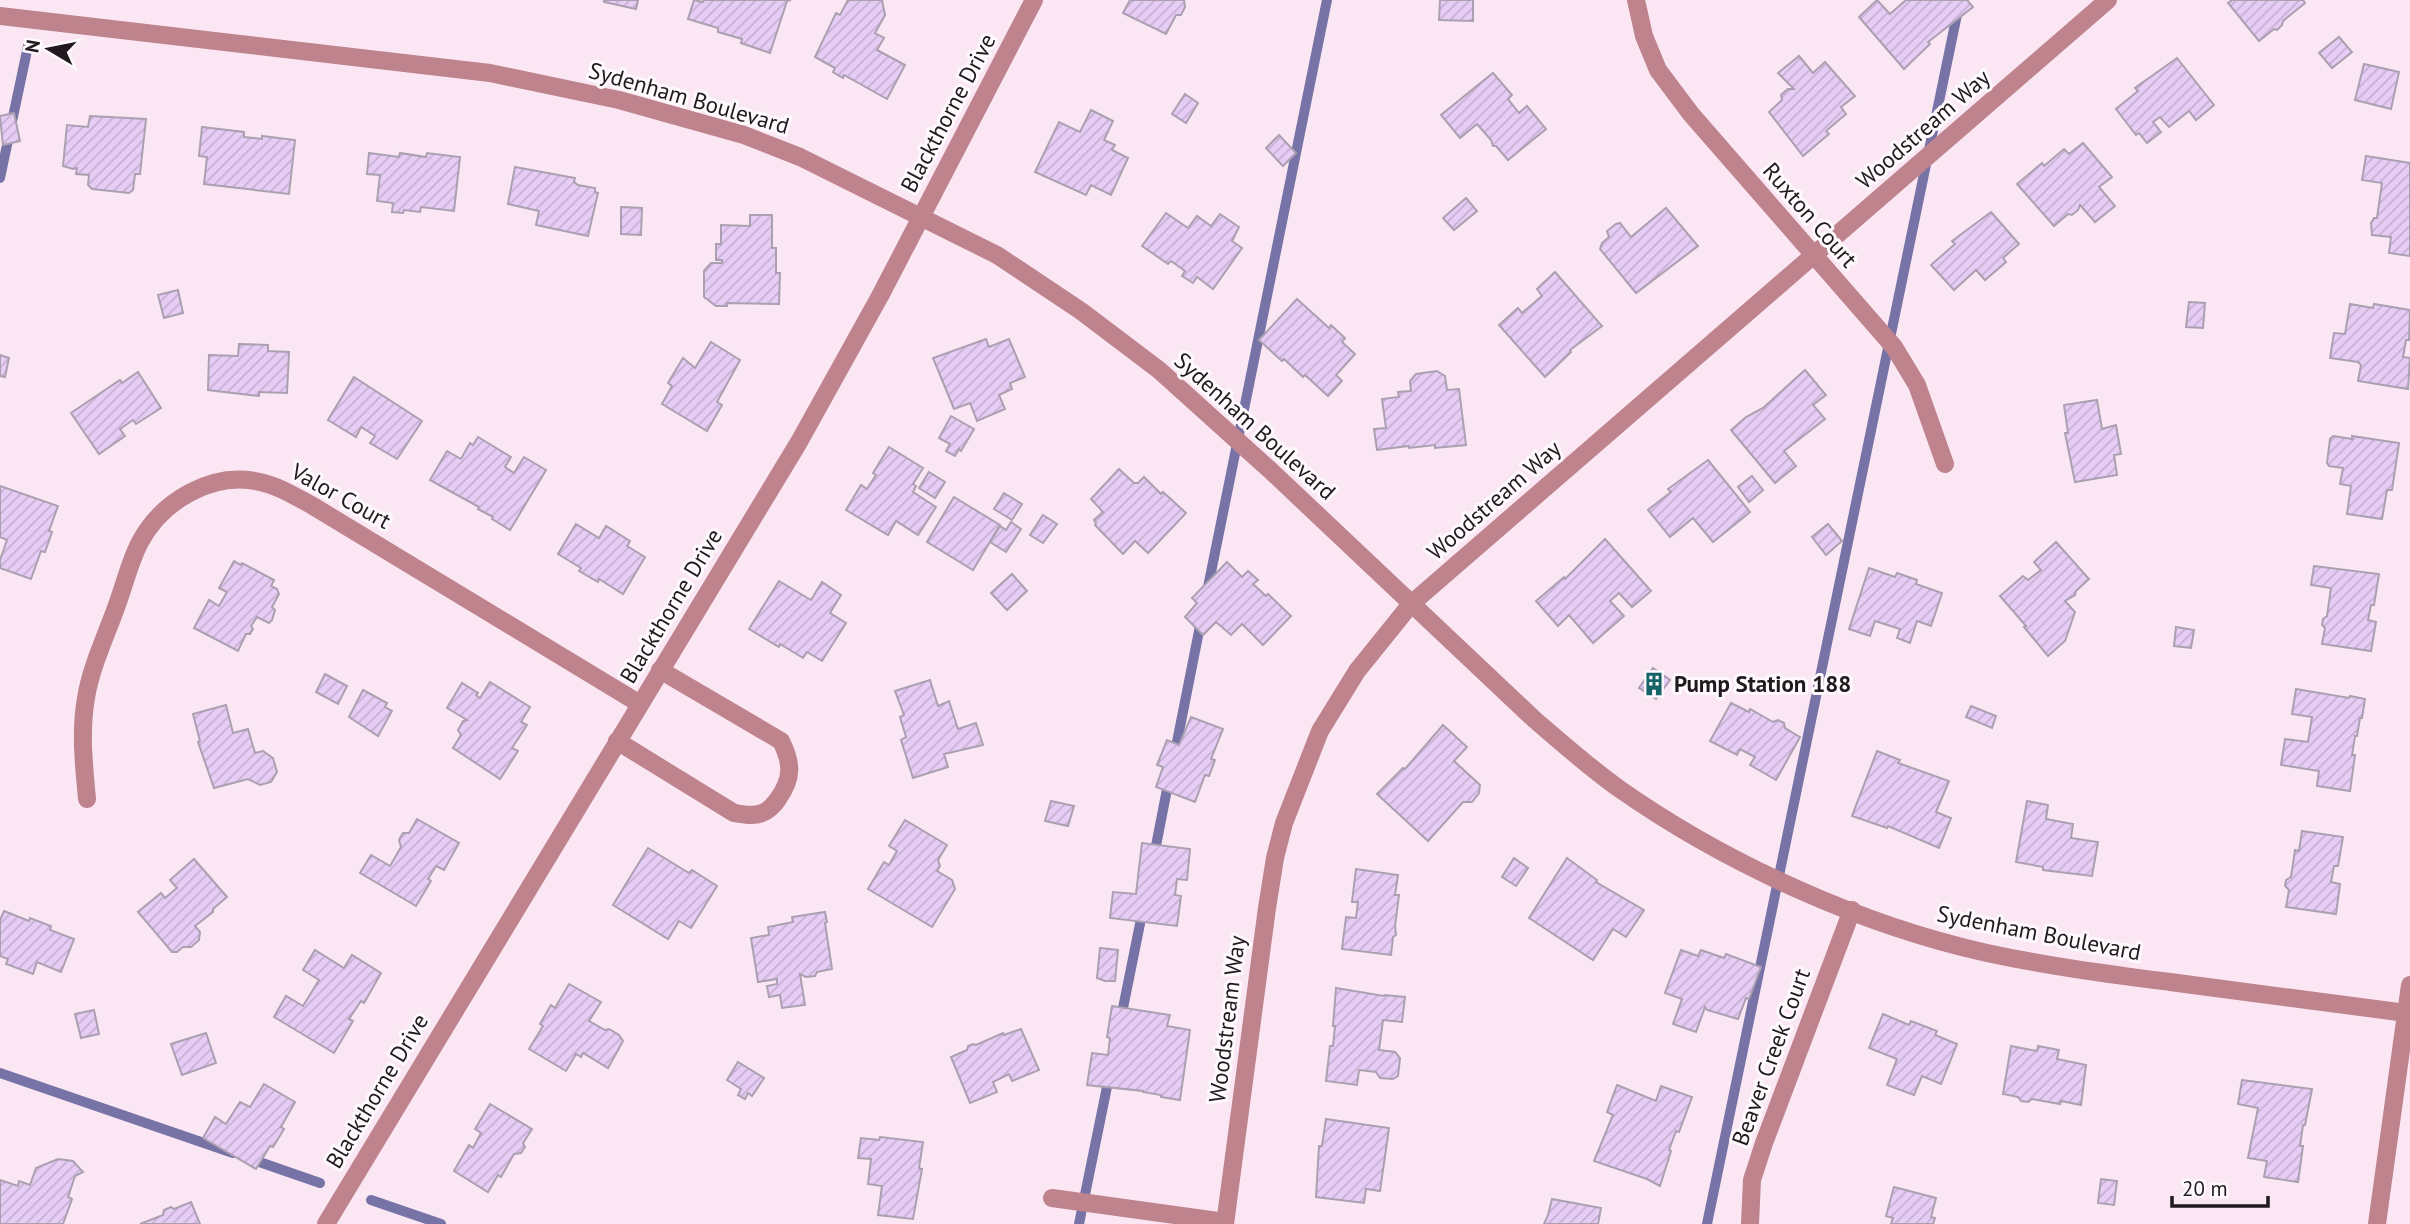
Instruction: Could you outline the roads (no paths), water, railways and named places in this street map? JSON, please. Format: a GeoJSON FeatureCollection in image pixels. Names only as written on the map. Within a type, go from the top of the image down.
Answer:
{"type":"FeatureCollection","features":[{"type":"Feature","properties":{"kind":"street","name":"Blackthorne Drive"},"geometry":{"type":"LineString","coordinates":[[326,1224],[799,442],[880,296],[1034,0]]}},
{"type":"Feature","properties":{"kind":"street","name":"Ruxton Court"},"geometry":{"type":"LineString","coordinates":[[1636,0],[1644,36],[1658,70],[1692,114],[1894,348],[1917,385],[1945,464]]}},
{"type":"Feature","properties":{"kind":"street","name":"Woodstream Way"},"geometry":{"type":"LineString","coordinates":[[1225,1223],[1275,858],[1284,823],[1320,731],[1357,671],[1410,604],[2108,0]]}},
{"type":"Feature","properties":{"kind":"street","name":"Sydenham Boulevard"},"geometry":{"type":"LineString","coordinates":[[0,16],[490,73],[619,100],[744,135],[800,157],[997,255],[1081,311],[1159,370],[1270,470],[1535,720],[1621,790],[1722,853],[1802,891],[1852,910],[1917,934],[1987,953],[2080,970],[2406,1013]]}},
{"type":"Feature","properties":{"kind":"street","name":"Valor Court"},"geometry":{"type":"LineString","coordinates":[[88,799],[82,744],[86,699],[92,673],[139,544],[153,522],[172,503],[202,487],[235,480],[259,481],[313,506],[640,704]]}},
{"type":"Feature","properties":{"kind":"street"},"geometry":{"type":"LineString","coordinates":[[617,741],[734,813],[763,813],[775,804],[787,786],[790,771],[787,752],[781,741],[660,670]]}},
{"type":"Feature","properties":{"kind":"street","name":"Beaver Creek Court"},"geometry":{"type":"LineString","coordinates":[[1749,1224],[1752,1180],[1852,910]]}},
{"type":"Feature","properties":{"kind":"street"},"geometry":{"type":"LineString","coordinates":[[2377,1224],[2410,985]]}},
{"type":"Feature","properties":{"kind":"street"},"geometry":{"type":"LineString","coordinates":[[1052,1198],[1225,1223]]}},
{"type":"Feature","properties":{"kind":"waterway"},"geometry":{"type":"LineString","coordinates":[[1207,592],[1327,0]]}},
{"type":"Feature","properties":{"kind":"waterway"},"geometry":{"type":"LineString","coordinates":[[1707,1224],[1960,0]]}},
{"type":"Feature","properties":{"kind":"waterway"},"geometry":{"type":"LineString","coordinates":[[0,178],[28,46]]}},
{"type":"Feature","properties":{"kind":"waterway"},"geometry":{"type":"LineString","coordinates":[[1174,757],[1201,621]]}},
{"type":"Feature","properties":{"kind":"waterway"},"geometry":{"type":"LineString","coordinates":[[1154,856],[1169,779]]}},
{"type":"Feature","properties":{"kind":"waterway"},"geometry":{"type":"LineString","coordinates":[[1121,1018],[1143,909]]}},
{"type":"Feature","properties":{"kind":"waterway"},"geometry":{"type":"LineString","coordinates":[[0,1073],[233,1153]]}},
{"type":"Feature","properties":{"kind":"waterway"},"geometry":{"type":"LineString","coordinates":[[1079,1224],[1109,1077]]}},
{"type":"Feature","properties":{"kind":"waterway"},"geometry":{"type":"LineString","coordinates":[[248,1158],[320,1183]]}},
{"type":"Feature","properties":{"kind":"waterway"},"geometry":{"type":"LineString","coordinates":[[371,1200],[441,1224]]}},
{"type":"Feature","properties":{"kind":"place","name":"Pump Station 188"},"geometry":{"type":"Point","coordinates":[1654,684]}}]}
